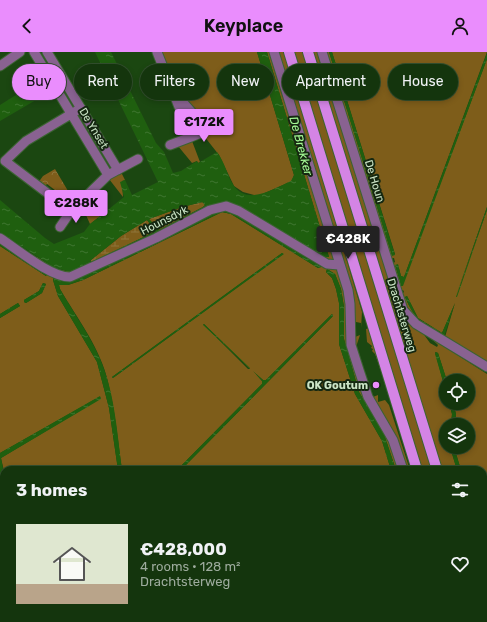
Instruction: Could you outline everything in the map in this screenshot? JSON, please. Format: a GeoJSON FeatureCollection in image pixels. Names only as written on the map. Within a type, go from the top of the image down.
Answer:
{"type":"FeatureCollection","features":[{"type":"Feature","properties":{"kind":"main road"},"geometry":{"type":"LineString","coordinates":[[289,52],[416,466]]}},
{"type":"Feature","properties":{"kind":"main road","name":"Drachtsterweg"},"geometry":{"type":"LineString","coordinates":[[308,52],[436,466]]}},
{"type":"Feature","properties":{"kind":"street"},"geometry":{"type":"LineString","coordinates":[[0,66],[7,55],[19,52]]}},
{"type":"Feature","properties":{"kind":"street","name":"De Ynset"},"geometry":{"type":"LineString","coordinates":[[34,52],[108,175]]}},
{"type":"Feature","properties":{"kind":"street","name":"De Ynset"},"geometry":{"type":"LineString","coordinates":[[47,52],[118,170]]}},
{"type":"Feature","properties":{"kind":"street"},"geometry":{"type":"LineString","coordinates":[[157,52],[162,64]]}},
{"type":"Feature","properties":{"kind":"street"},"geometry":{"type":"LineString","coordinates":[[274,52],[350,298],[350,336],[359,370],[368,397],[393,440],[402,466]]}},
{"type":"Feature","properties":{"kind":"street","name":"De Houn"},"geometry":{"type":"LineString","coordinates":[[322,52],[403,310],[416,324],[487,368]]}},
{"type":"Feature","properties":{"kind":"street"},"geometry":{"type":"LineString","coordinates":[[176,100],[192,137]]}},
{"type":"Feature","properties":{"kind":"street"},"geometry":{"type":"LineString","coordinates":[[170,145],[201,133],[203,126],[181,100]]}},
{"type":"Feature","properties":{"kind":"street"},"geometry":{"type":"LineString","coordinates":[[71,211],[2,163],[26,141],[81,108]]}},
{"type":"Feature","properties":{"kind":"street"},"geometry":{"type":"LineString","coordinates":[[60,227],[71,211],[108,175],[138,159]]}},
{"type":"Feature","properties":{"kind":"street","name":"Hounsdyk"},"geometry":{"type":"LineString","coordinates":[[0,238],[51,272],[70,277],[156,238],[210,210],[226,206],[239,211],[327,264],[339,265]]}},
{"type":"Feature","properties":{"kind":"green space"},"geometry":{"type":"Polygon","coordinates":[[[161,52],[257,52],[261,64],[217,64],[217,100],[271,100],[294,175],[292,181],[258,196],[243,192],[234,186],[219,155],[204,136],[214,132],[187,100],[209,100],[209,64],[165,64],[161,52]]]}},
{"type":"Feature","properties":{"kind":"green space"},"geometry":{"type":"Polygon","coordinates":[[[267,52],[271,52],[282,88],[282,100],[286,100],[335,259],[334,263],[329,263],[322,260],[240,210],[226,205],[211,208],[167,231],[73,275],[58,274],[36,260],[37,257],[59,270],[64,271],[76,270],[83,267],[85,268],[152,237],[216,204],[226,204],[238,207],[266,222],[315,254],[329,257],[274,75],[274,64],[271,64],[267,52]]]}},
{"type":"Feature","properties":{"kind":"green space"},"geometry":{"type":"Polygon","coordinates":[[[277,52],[285,52],[289,64],[282,64],[282,68],[277,52]]]}},
{"type":"Feature","properties":{"kind":"green space"},"geometry":{"type":"Polygon","coordinates":[[[292,52],[304,52],[308,64],[296,64],[292,52]]]}},
{"type":"Feature","properties":{"kind":"green space"},"geometry":{"type":"Polygon","coordinates":[[[312,52],[320,52],[324,64],[316,64],[312,52]]]}},
{"type":"Feature","properties":{"kind":"green space"},"geometry":{"type":"Polygon","coordinates":[[[324,52],[329,52],[333,64],[328,64],[324,52]]]}},
{"type":"Feature","properties":{"kind":"green space"},"geometry":{"type":"Polygon","coordinates":[[[332,52],[487,52],[404,277],[401,276],[398,265],[395,265],[402,286],[487,59],[487,207],[456,296],[487,210],[487,362],[449,339],[487,364],[487,366],[413,319],[404,309],[400,296],[404,292],[403,290],[398,290],[390,265],[395,262],[394,258],[388,259],[339,100],[344,100],[392,255],[395,254],[347,100],[380,100],[380,64],[336,64],[332,52]],[[407,296],[405,297],[408,304],[420,321],[431,330],[445,337],[455,303],[442,333],[418,318],[407,296]]]}},
{"type":"Feature","properties":{"kind":"green space"},"geometry":{"type":"Polygon","coordinates":[[[292,100],[299,100],[362,312],[361,328],[361,323],[356,322],[356,334],[354,335],[355,337],[360,335],[355,350],[351,292],[292,100]]]}},
{"type":"Feature","properties":{"kind":"green space"},"geometry":{"type":"Polygon","coordinates":[[[307,100],[319,100],[432,466],[420,466],[307,100]]]}},
{"type":"Feature","properties":{"kind":"green space"},"geometry":{"type":"Polygon","coordinates":[[[327,100],[335,100],[395,294],[430,343],[437,347],[438,345],[433,340],[487,369],[440,344],[487,374],[487,466],[460,466],[456,454],[475,454],[475,418],[456,418],[455,410],[475,410],[475,374],[445,374],[438,353],[435,352],[441,374],[439,374],[439,410],[451,410],[452,414],[452,418],[439,418],[439,454],[452,454],[456,466],[440,466],[327,100]]]}},
{"type":"Feature","properties":{"kind":"green space"},"geometry":{"type":"Polygon","coordinates":[[[185,110],[199,124],[198,129],[192,130],[185,110]]]}},
{"type":"Feature","properties":{"kind":"green space"},"geometry":{"type":"Polygon","coordinates":[[[192,141],[200,162],[198,163],[197,161],[192,163],[178,146],[192,141]]]}},
{"type":"Feature","properties":{"kind":"green space"},"geometry":{"type":"Polygon","coordinates":[[[55,169],[71,196],[76,194],[78,199],[70,205],[65,204],[68,200],[47,184],[44,187],[38,183],[43,176],[55,169]]]}},
{"type":"Feature","properties":{"kind":"green space"},"geometry":{"type":"Polygon","coordinates":[[[121,172],[125,180],[122,181],[123,197],[109,179],[121,172]]]}},
{"type":"Feature","properties":{"kind":"green space"},"geometry":{"type":"Polygon","coordinates":[[[88,198],[103,214],[90,224],[81,204],[88,198]]]}},
{"type":"Feature","properties":{"kind":"green space"},"geometry":{"type":"Polygon","coordinates":[[[203,202],[205,205],[203,207],[159,230],[149,219],[182,207],[203,202]]]}},
{"type":"Feature","properties":{"kind":"green space"},"geometry":{"type":"Polygon","coordinates":[[[222,207],[232,209],[243,214],[315,260],[338,271],[347,298],[348,338],[364,394],[389,436],[399,466],[395,466],[384,434],[359,392],[344,339],[344,307],[341,289],[335,274],[327,269],[326,272],[332,278],[339,303],[339,344],[355,394],[382,441],[390,466],[185,466],[333,316],[332,314],[266,380],[263,380],[253,371],[262,381],[262,384],[181,466],[121,466],[113,403],[105,370],[94,346],[59,285],[68,285],[83,280],[222,212],[231,214],[318,268],[321,267],[320,264],[237,213],[222,209],[212,212],[179,230],[84,276],[69,281],[54,277],[53,280],[58,296],[97,362],[109,408],[117,466],[3,466],[1,458],[101,398],[99,397],[0,453],[0,318],[20,306],[18,303],[0,314],[0,246],[46,276],[48,273],[0,240],[43,269],[62,277],[70,278],[157,239],[210,211],[222,207]],[[282,253],[112,377],[113,378],[283,254],[282,253]],[[43,283],[39,291],[24,300],[24,302],[26,303],[42,293],[46,284],[43,283]],[[204,324],[248,369],[250,369],[204,324]]]}},
{"type":"Feature","properties":{"kind":"green space"},"geometry":{"type":"Polygon","coordinates":[[[147,220],[154,229],[154,232],[91,263],[91,260],[121,236],[147,220]]]}},
{"type":"Feature","properties":{"kind":"green space"},"geometry":{"type":"Polygon","coordinates":[[[370,328],[390,397],[375,354],[372,351],[372,346],[367,342],[366,329],[370,328]]]}},
{"type":"Feature","properties":{"kind":"green space"},"geometry":{"type":"Polygon","coordinates":[[[369,388],[373,397],[378,395],[378,402],[385,400],[389,405],[409,466],[403,466],[369,388]]]}},
{"type":"Feature","properties":{"kind":"water"},"geometry":{"type":"Polygon","coordinates":[[[95,52],[111,52],[117,64],[101,64],[95,52]]]}},
{"type":"Feature","properties":{"kind":"water"},"geometry":{"type":"Polygon","coordinates":[[[257,52],[267,52],[271,64],[261,64],[257,52]]]}},
{"type":"Feature","properties":{"kind":"water"},"geometry":{"type":"Polygon","coordinates":[[[329,52],[332,52],[336,64],[333,64],[329,52]]]}},
{"type":"Feature","properties":{"kind":"water"},"geometry":{"type":"Polygon","coordinates":[[[487,53],[487,59],[403,286],[401,286],[395,265],[398,264],[401,276],[404,277],[487,53]]]}},
{"type":"Feature","properties":{"kind":"water"},"geometry":{"type":"Polygon","coordinates":[[[274,75],[329,257],[324,257],[278,230],[260,217],[227,202],[220,203],[167,230],[70,272],[53,267],[0,232],[0,200],[54,244],[84,232],[90,224],[124,197],[120,182],[125,180],[132,195],[158,182],[118,100],[132,100],[132,94],[156,143],[164,152],[173,173],[181,171],[197,161],[198,163],[217,152],[234,186],[240,192],[247,195],[262,194],[291,181],[294,175],[271,100],[274,100],[274,75]],[[202,202],[182,207],[149,219],[159,230],[205,205],[202,202]],[[147,220],[121,236],[91,260],[91,262],[154,232],[154,229],[147,220]]]}},
{"type":"Feature","properties":{"kind":"water"},"geometry":{"type":"Polygon","coordinates":[[[12,98],[12,100],[36,100],[0,121],[0,105],[12,98]]]}},
{"type":"Feature","properties":{"kind":"water"},"geometry":{"type":"Polygon","coordinates":[[[344,100],[347,100],[395,255],[392,256],[344,100]]]}},
{"type":"Feature","properties":{"kind":"water"},"geometry":{"type":"Polygon","coordinates":[[[487,207],[487,210],[456,297],[487,207]]]}},
{"type":"Feature","properties":{"kind":"water"},"geometry":{"type":"Polygon","coordinates":[[[231,210],[321,267],[318,268],[231,214],[222,212],[83,280],[68,285],[59,285],[91,341],[105,372],[117,428],[122,466],[117,466],[109,408],[97,362],[58,296],[53,280],[54,277],[69,281],[84,276],[179,230],[212,212],[231,210]]]}},
{"type":"Feature","properties":{"kind":"water"},"geometry":{"type":"Polygon","coordinates":[[[0,241],[48,273],[46,276],[0,246],[0,241]]]}},
{"type":"Feature","properties":{"kind":"water"},"geometry":{"type":"Polygon","coordinates":[[[282,253],[284,254],[113,378],[112,377],[282,253]]]}},
{"type":"Feature","properties":{"kind":"water"},"geometry":{"type":"Polygon","coordinates":[[[327,269],[335,274],[341,289],[344,307],[344,339],[359,392],[384,434],[395,466],[390,466],[382,441],[355,394],[339,344],[339,303],[336,289],[332,278],[326,272],[327,269]]]}},
{"type":"Feature","properties":{"kind":"water"},"geometry":{"type":"Polygon","coordinates":[[[43,283],[46,284],[42,293],[26,303],[24,302],[24,300],[39,291],[43,283]]]}},
{"type":"Feature","properties":{"kind":"water"},"geometry":{"type":"Polygon","coordinates":[[[407,296],[418,318],[442,333],[455,303],[444,337],[425,325],[416,317],[405,297],[407,296]]]}},
{"type":"Feature","properties":{"kind":"water"},"geometry":{"type":"Polygon","coordinates":[[[18,303],[20,306],[0,318],[0,314],[18,303]]]}},
{"type":"Feature","properties":{"kind":"water"},"geometry":{"type":"Polygon","coordinates":[[[332,314],[333,316],[185,466],[181,466],[262,384],[262,381],[253,371],[263,380],[266,380],[332,314]]]}},
{"type":"Feature","properties":{"kind":"water"},"geometry":{"type":"Polygon","coordinates":[[[204,324],[250,368],[250,369],[203,325],[204,324]]]}},
{"type":"Feature","properties":{"kind":"water"},"geometry":{"type":"Polygon","coordinates":[[[436,352],[438,353],[445,374],[441,374],[435,354],[436,352]]]}},
{"type":"Feature","properties":{"kind":"water"},"geometry":{"type":"Polygon","coordinates":[[[100,396],[101,399],[1,458],[2,466],[0,466],[0,453],[100,396]]]}},
{"type":"Feature","properties":{"kind":"water"},"geometry":{"type":"Polygon","coordinates":[[[451,410],[455,410],[456,418],[452,418],[451,410]]]}},
{"type":"Feature","properties":{"kind":"water"},"geometry":{"type":"Polygon","coordinates":[[[452,454],[456,454],[460,466],[456,466],[452,454]]]}},
{"type":"Feature","properties":{"kind":"place","name":"OK Goutum"},"geometry":{"type":"Point","coordinates":[376,385]}},
{"type":"Feature","properties":{"kind":"water label","name":"De Brekker"},"geometry":{"type":"Point","coordinates":[301,146]}}]}
